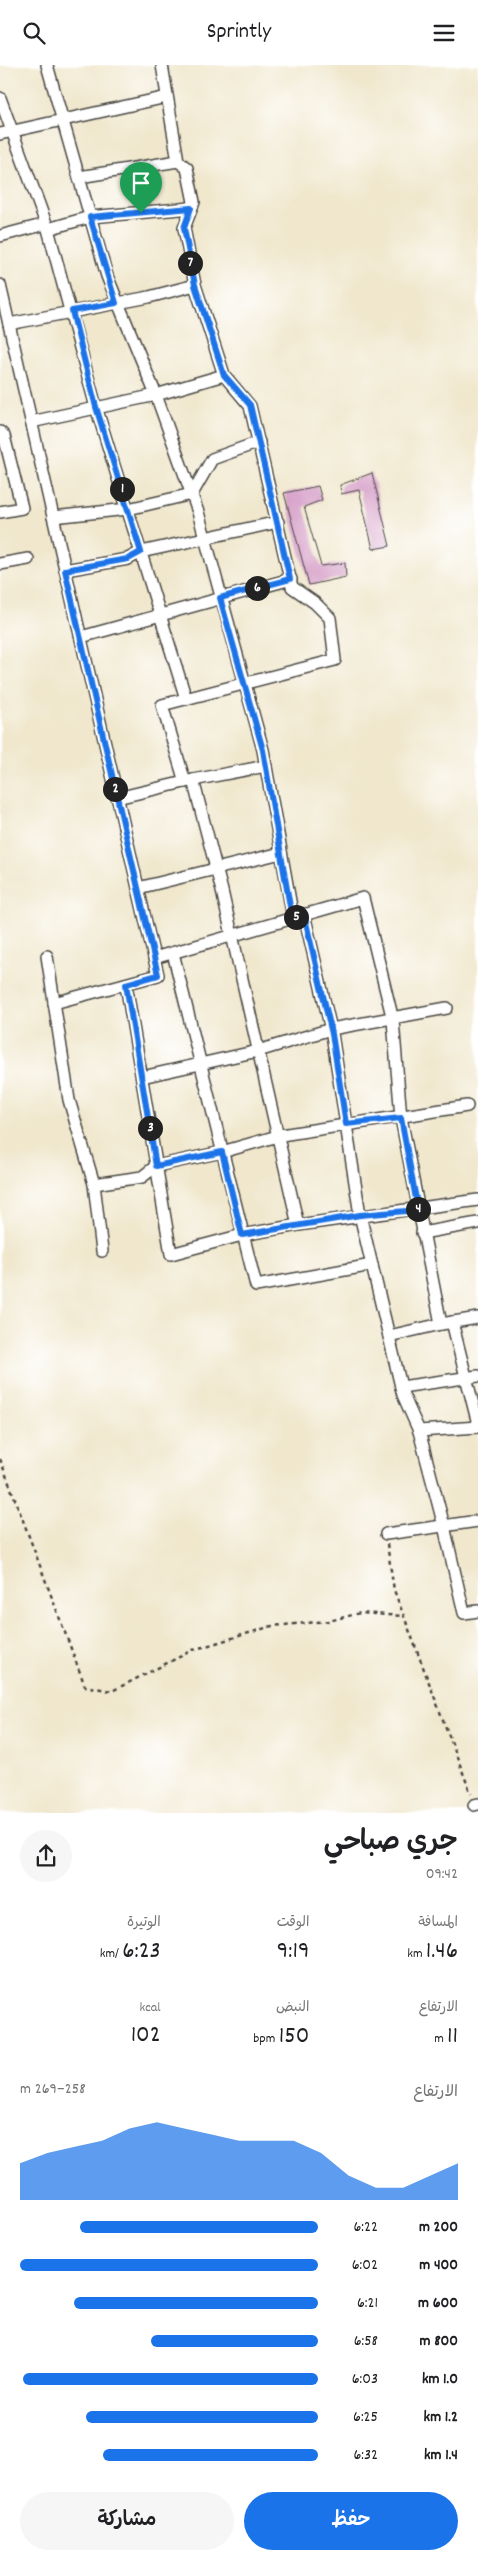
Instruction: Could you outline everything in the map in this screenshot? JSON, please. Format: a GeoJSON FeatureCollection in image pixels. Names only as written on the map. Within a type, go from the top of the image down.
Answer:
{"type":"FeatureCollection","features":[{"type":"Feature","properties":{"kind":"street"},"geometry":{"type":"LineString","coordinates":[[47,65],[116,303],[156,395],[192,494],[205,537],[266,766],[281,853],[330,1029],[360,1215],[401,1387],[419,1431],[464,1613],[478,1611]]}},
{"type":"Feature","properties":{"kind":"street"},"geometry":{"type":"LineString","coordinates":[[162,65],[178,161],[187,168],[194,202],[184,228],[195,285],[224,375],[250,405],[292,587],[315,603],[330,618],[335,660],[162,705],[189,781],[216,869],[298,1225]]}},
{"type":"Feature","properties":{"kind":"street"},"geometry":{"type":"LineString","coordinates":[[6,133],[167,97]]}},
{"type":"Feature","properties":{"kind":"street"},"geometry":{"type":"LineString","coordinates":[[0,98],[6,133],[47,226],[72,311],[96,407],[186,699]]}},
{"type":"Feature","properties":{"kind":"street"},"geometry":{"type":"LineString","coordinates":[[79,177],[178,161]]}},
{"type":"Feature","properties":{"kind":"street"},"geometry":{"type":"LineString","coordinates":[[0,236],[90,217],[191,208]]}},
{"type":"Feature","properties":{"kind":"street"},"geometry":{"type":"LineString","coordinates":[[0,285],[158,975],[54,1003]]}},
{"type":"Feature","properties":{"kind":"street"},"geometry":{"type":"LineString","coordinates":[[9,323],[116,303],[195,285]]}},
{"type":"Feature","properties":{"kind":"street"},"geometry":{"type":"LineString","coordinates":[[32,422],[156,395],[224,375]]}},
{"type":"Feature","properties":{"kind":"street"},"geometry":{"type":"LineString","coordinates":[[0,433],[4,436],[22,508],[0,513]]}},
{"type":"Feature","properties":{"kind":"street"},"geometry":{"type":"LineString","coordinates":[[53,517],[128,509],[192,494],[212,459],[260,442]]}},
{"type":"Feature","properties":{"kind":"street"},"geometry":{"type":"LineString","coordinates":[[65,570],[128,559],[141,552],[278,522]]}},
{"type":"Feature","properties":{"kind":"street"},"geometry":{"type":"LineString","coordinates":[[0,564],[28,559]]}},
{"type":"Feature","properties":{"kind":"street"},"geometry":{"type":"LineString","coordinates":[[81,637],[290,579]]}},
{"type":"Feature","properties":{"kind":"street"},"geometry":{"type":"LineString","coordinates":[[117,798],[189,781],[266,766]]}},
{"type":"Feature","properties":{"kind":"street"},"geometry":{"type":"LineString","coordinates":[[138,888],[281,853]]}},
{"type":"Feature","properties":{"kind":"street"},"geometry":{"type":"LineString","coordinates":[[154,959],[363,898],[392,1018],[401,1118],[422,1233],[446,1323],[466,1377],[478,1425],[419,1431]]}},
{"type":"Feature","properties":{"kind":"street"},"geometry":{"type":"LineString","coordinates":[[173,953],[256,1286],[372,1265]]}},
{"type":"Feature","properties":{"kind":"street"},"geometry":{"type":"LineString","coordinates":[[47,956],[69,1100],[94,1184],[102,1251]]}},
{"type":"Feature","properties":{"kind":"street"},"geometry":{"type":"LineString","coordinates":[[126,984],[171,1254],[242,1235],[298,1225],[360,1215],[418,1210],[478,1200]]}},
{"type":"Feature","properties":{"kind":"street"},"geometry":{"type":"LineString","coordinates":[[142,1077],[258,1051],[330,1029],[447,1008]]}},
{"type":"Feature","properties":{"kind":"street"},"geometry":{"type":"LineString","coordinates":[[94,1184],[142,1177],[156,1166],[222,1152],[277,1136],[346,1124],[401,1118],[467,1106]]}},
{"type":"Feature","properties":{"kind":"street"},"geometry":{"type":"LineString","coordinates":[[422,1233],[478,1223]]}},
{"type":"Feature","properties":{"kind":"street"},"geometry":{"type":"LineString","coordinates":[[389,1336],[478,1318]]}},
{"type":"Feature","properties":{"kind":"street"},"geometry":{"type":"LineString","coordinates":[[401,1387],[478,1376]]}},
{"type":"Feature","properties":{"kind":"street"},"geometry":{"type":"LineString","coordinates":[[386,1534],[478,1521]]}},
{"type":"Feature","properties":{"kind":"path"},"geometry":{"type":"LineString","coordinates":[[0,1459],[85,1686],[112,1691],[194,1650],[272,1627],[329,1621],[360,1613],[403,1616]]}},
{"type":"Feature","properties":{"kind":"path"},"geometry":{"type":"LineString","coordinates":[[386,1534],[394,1590],[475,1803]]}},
{"type":"Feature","properties":{"kind":"building"},"geometry":{"type":"Polygon","coordinates":[[[372,473],[390,546],[373,549],[359,490],[341,494],[340,485],[372,473]]]}},
{"type":"Feature","properties":{"kind":"building"},"geometry":{"type":"Polygon","coordinates":[[[318,486],[322,500],[304,507],[321,566],[345,563],[346,577],[309,585],[284,493],[318,486]]]}},
{"type":"Feature","properties":{"kind":"route"},"geometry":{"type":"LineString","coordinates":[[191,208],[184,228],[195,285],[224,375],[250,405],[290,579],[220,598],[263,750],[292,918],[304,914],[332,1034],[346,1124],[401,1118],[418,1210],[360,1215],[242,1235],[222,1152],[156,1166],[126,984],[158,975],[65,570],[128,559],[141,552],[96,407],[72,311],[116,303],[106,276],[90,217],[141,213],[191,208]]}}]}
